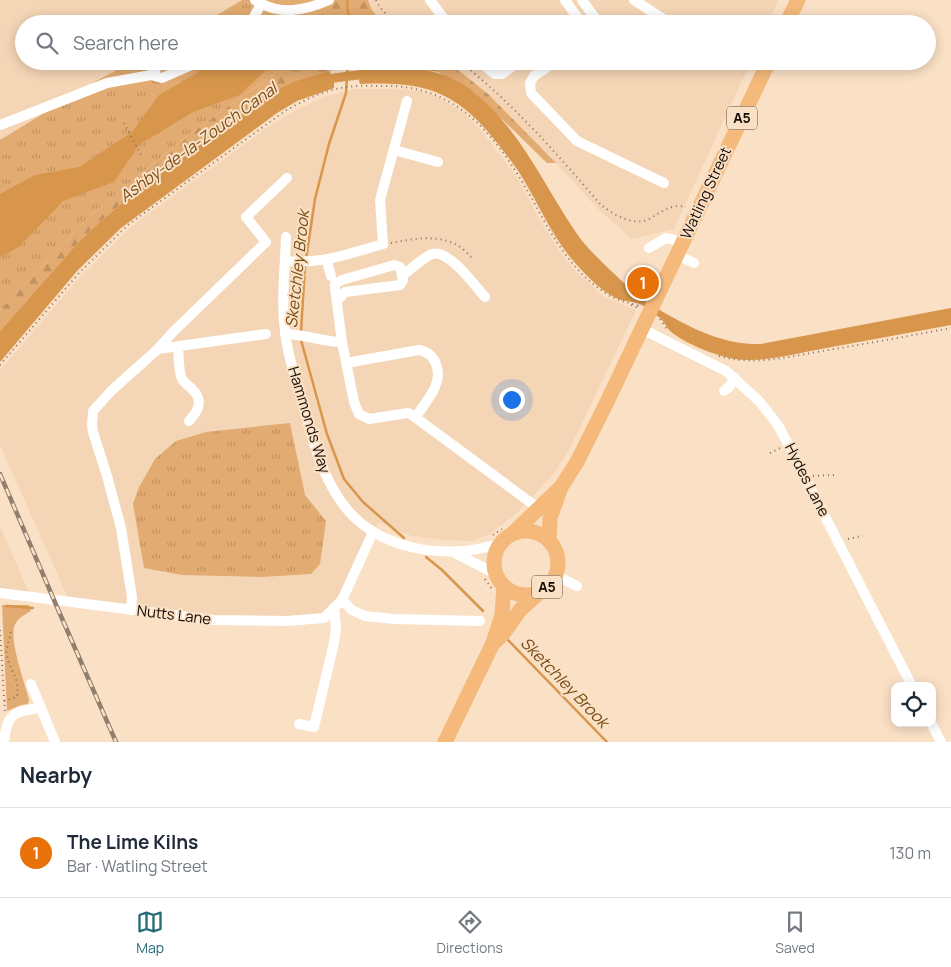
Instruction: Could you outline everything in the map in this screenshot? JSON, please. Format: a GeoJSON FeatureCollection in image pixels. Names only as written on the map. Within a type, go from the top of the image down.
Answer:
{"type":"FeatureCollection","features":[{"type":"Feature","properties":{"kind":"highway"},"geometry":{"type":"LineString","coordinates":[[790,15],[798,0]]}},
{"type":"Feature","properties":{"kind":"highway","name":"Watling Street"},"geometry":{"type":"LineString","coordinates":[[645,316],[657,298],[765,70]]}},
{"type":"Feature","properties":{"kind":"highway","name":"A5"},"geometry":{"type":"LineString","coordinates":[[493,643],[503,634],[520,610],[546,588],[555,575],[558,566],[557,557],[554,548],[548,540],[550,518],[562,487],[577,462],[645,316]]}},
{"type":"Feature","properties":{"kind":"highway","name":"A5"},"geometry":{"type":"LineString","coordinates":[[446,742],[493,643],[502,615],[500,580],[494,564],[496,553],[506,539],[562,487]]}},
{"type":"Feature","properties":{"kind":"highway"},"geometry":{"type":"LineString","coordinates":[[506,539],[520,531],[530,531],[540,534],[548,540]]}},
{"type":"Feature","properties":{"kind":"highway","name":"A5"},"geometry":{"type":"LineString","coordinates":[[500,580],[512,592],[521,595],[531,595],[540,592]]}},
{"type":"Feature","properties":{"kind":"street"},"geometry":{"type":"LineString","coordinates":[[253,15],[258,2],[267,8],[279,11],[309,8],[329,0]]}},
{"type":"Feature","properties":{"kind":"street"},"geometry":{"type":"LineString","coordinates":[[430,0],[441,15]]}},
{"type":"Feature","properties":{"kind":"street"},"geometry":{"type":"LineString","coordinates":[[564,0],[575,15]]}},
{"type":"Feature","properties":{"kind":"street"},"geometry":{"type":"LineString","coordinates":[[582,0],[593,15]]}},
{"type":"Feature","properties":{"kind":"street"},"geometry":{"type":"LineString","coordinates":[[634,0],[657,15]]}},
{"type":"Feature","properties":{"kind":"street"},"geometry":{"type":"LineString","coordinates":[[150,75],[154,70]]}},
{"type":"Feature","properties":{"kind":"street"},"geometry":{"type":"LineString","coordinates":[[0,125],[107,83],[150,75],[162,78],[180,70]]}},
{"type":"Feature","properties":{"kind":"street"},"geometry":{"type":"LineString","coordinates":[[490,70],[495,74],[502,74],[508,70]]}},
{"type":"Feature","properties":{"kind":"street"},"geometry":{"type":"LineString","coordinates":[[543,70],[534,76],[530,83],[530,92],[578,141],[664,183]]}},
{"type":"Feature","properties":{"kind":"street"},"geometry":{"type":"LineString","coordinates":[[289,261],[327,261],[383,244],[380,200],[407,101]]}},
{"type":"Feature","properties":{"kind":"street"},"geometry":{"type":"LineString","coordinates":[[394,150],[438,162]]}},
{"type":"Feature","properties":{"kind":"street"},"geometry":{"type":"LineString","coordinates":[[131,610],[132,597],[121,528],[93,432],[93,411],[111,391],[158,349],[172,333],[266,242],[246,218],[287,178]]}},
{"type":"Feature","properties":{"kind":"street","name":"Hammonds Way"},"geometry":{"type":"LineString","coordinates":[[286,237],[289,261],[284,303],[289,334],[306,416],[325,475],[338,499],[356,519],[373,532],[404,546],[424,550],[454,552],[478,550],[506,539]]}},
{"type":"Feature","properties":{"kind":"street"},"geometry":{"type":"LineString","coordinates":[[649,248],[666,238],[680,248],[694,262]]}},
{"type":"Feature","properties":{"kind":"street"},"geometry":{"type":"LineString","coordinates":[[403,275],[431,254],[437,254],[454,262],[486,297]]}},
{"type":"Feature","properties":{"kind":"street"},"geometry":{"type":"LineString","coordinates":[[327,261],[331,276]]}},
{"type":"Feature","properties":{"kind":"street"},"geometry":{"type":"LineString","coordinates":[[337,301],[345,292],[400,285],[403,275],[400,267],[394,265],[342,280],[336,284],[337,301],[342,342],[354,402],[359,414],[369,419],[408,413],[416,417],[538,508]]}},
{"type":"Feature","properties":{"kind":"street","name":"Hydes Lane"},"geometry":{"type":"LineString","coordinates":[[645,316],[735,378],[778,425],[910,682]]}},
{"type":"Feature","properties":{"kind":"street"},"geometry":{"type":"LineString","coordinates":[[158,349],[266,334]]}},
{"type":"Feature","properties":{"kind":"street"},"geometry":{"type":"LineString","coordinates":[[289,334],[342,342]]}},
{"type":"Feature","properties":{"kind":"street"},"geometry":{"type":"LineString","coordinates":[[178,347],[182,378],[195,392],[199,400],[199,407],[189,421]]}},
{"type":"Feature","properties":{"kind":"street"},"geometry":{"type":"LineString","coordinates":[[346,362],[419,350],[431,354],[435,360],[438,377],[435,387],[416,417]]}},
{"type":"Feature","properties":{"kind":"street"},"geometry":{"type":"LineString","coordinates":[[724,391],[735,378]]}},
{"type":"Feature","properties":{"kind":"street","name":"Nutts Lane"},"geometry":{"type":"LineString","coordinates":[[0,594],[213,620],[287,621],[324,618],[342,600],[373,532]]}},
{"type":"Feature","properties":{"kind":"street","name":"Hammonds Way"},"geometry":{"type":"LineString","coordinates":[[454,552],[500,580]]}},
{"type":"Feature","properties":{"kind":"street"},"geometry":{"type":"LineString","coordinates":[[555,575],[577,586]]}},
{"type":"Feature","properties":{"kind":"street"},"geometry":{"type":"LineString","coordinates":[[342,600],[352,610],[365,616],[394,619],[480,621]]}},
{"type":"Feature","properties":{"kind":"street"},"geometry":{"type":"LineString","coordinates":[[299,724],[314,727],[334,643],[336,627],[334,608]]}},
{"type":"Feature","properties":{"kind":"street"},"geometry":{"type":"LineString","coordinates":[[31,684],[55,742]]}},
{"type":"Feature","properties":{"kind":"street"},"geometry":{"type":"LineString","coordinates":[[4,742],[6,724],[14,715],[22,710],[41,708]]}},
{"type":"Feature","properties":{"kind":"street"},"geometry":{"type":"LineString","coordinates":[[933,727],[941,742]]}},
{"type":"Feature","properties":{"kind":"path"},"geometry":{"type":"LineString","coordinates":[[376,0],[388,15]]}},
{"type":"Feature","properties":{"kind":"path"},"geometry":{"type":"LineString","coordinates":[[470,70],[517,113],[601,205],[616,216],[634,221],[647,220],[668,207],[680,206],[688,208]]}},
{"type":"Feature","properties":{"kind":"path"},"geometry":{"type":"LineString","coordinates":[[0,365],[79,273],[129,224],[285,111],[303,101],[346,87],[389,86],[415,88],[433,92],[464,110],[487,133],[513,168],[552,236],[579,270],[605,294],[630,304],[645,316],[660,319],[670,333]]}},
{"type":"Feature","properties":{"kind":"path"},"geometry":{"type":"LineString","coordinates":[[124,124],[142,156]]}},
{"type":"Feature","properties":{"kind":"path"},"geometry":{"type":"LineString","coordinates":[[383,244],[415,238],[436,239],[457,245],[472,258]]}},
{"type":"Feature","properties":{"kind":"path"},"geometry":{"type":"LineString","coordinates":[[714,355],[732,360],[749,361],[792,357],[951,328]]}},
{"type":"Feature","properties":{"kind":"path"},"geometry":{"type":"LineString","coordinates":[[806,479],[815,476],[836,475]]}},
{"type":"Feature","properties":{"kind":"path"},"geometry":{"type":"LineString","coordinates":[[839,543],[863,536]]}},
{"type":"Feature","properties":{"kind":"path"},"geometry":{"type":"LineString","coordinates":[[4,701],[17,697],[18,690],[16,675],[6,655],[11,629]]}},
{"type":"Feature","properties":{"kind":"path"},"geometry":{"type":"LineString","coordinates":[[0,630],[6,724]]}},
{"type":"Feature","properties":{"kind":"shaded area"},"geometry":{"type":"Polygon","coordinates":[[[0,0],[242,0],[217,15],[15,15],[15,70],[117,70],[0,140],[0,0]]]}},
{"type":"Feature","properties":{"kind":"shaded area"},"geometry":{"type":"Polygon","coordinates":[[[368,0],[778,0],[772,15],[376,15],[368,0]]]}},
{"type":"Feature","properties":{"kind":"shaded area"},"geometry":{"type":"Polygon","coordinates":[[[202,70],[266,70],[240,95],[193,112],[139,145],[114,182],[63,201],[19,247],[0,257],[0,194],[35,175],[79,167],[132,132],[159,95],[202,70]]]}},
{"type":"Feature","properties":{"kind":"shaded area"},"geometry":{"type":"Polygon","coordinates":[[[358,70],[426,70],[442,74],[471,90],[484,101],[511,131],[577,234],[592,252],[639,296],[694,329],[727,340],[761,344],[951,308],[951,325],[767,359],[735,359],[700,348],[675,335],[661,319],[644,306],[610,295],[585,274],[560,244],[529,188],[513,164],[483,126],[468,112],[438,93],[421,88],[403,85],[360,84],[357,74],[358,70]]]}},
{"type":"Feature","properties":{"kind":"shaded area"},"geometry":{"type":"Polygon","coordinates":[[[458,70],[747,70],[674,229],[632,239],[599,210],[488,94],[458,70]]]}},
{"type":"Feature","properties":{"kind":"shaded area"},"geometry":{"type":"Polygon","coordinates":[[[329,71],[334,78],[334,88],[297,101],[277,113],[121,228],[78,270],[0,362],[0,331],[93,228],[116,208],[228,123],[293,82],[329,71]]]}},
{"type":"Feature","properties":{"kind":"shaded area"},"geometry":{"type":"Polygon","coordinates":[[[353,89],[414,90],[434,95],[463,112],[484,134],[516,176],[542,224],[576,272],[604,297],[636,310],[569,450],[552,476],[516,514],[489,534],[473,541],[412,536],[378,522],[342,600],[324,618],[213,620],[70,602],[0,445],[0,370],[81,276],[132,226],[268,127],[324,97],[353,89]]]}},
{"type":"Feature","properties":{"kind":"shaded area"},"geometry":{"type":"Polygon","coordinates":[[[0,526],[31,597],[0,593],[0,526]]]}},
{"type":"Feature","properties":{"kind":"green space"},"geometry":{"type":"Polygon","coordinates":[[[242,0],[329,0],[300,15],[217,15],[242,0]]]}},
{"type":"Feature","properties":{"kind":"green space"},"geometry":{"type":"Polygon","coordinates":[[[329,0],[368,0],[376,15],[267,15],[258,13],[267,8],[281,11],[329,0]]]}},
{"type":"Feature","properties":{"kind":"green space"},"geometry":{"type":"Polygon","coordinates":[[[117,70],[280,70],[187,136],[94,212],[0,310],[0,140],[117,70]]]}},
{"type":"Feature","properties":{"kind":"green space"},"geometry":{"type":"Polygon","coordinates":[[[334,70],[312,76],[278,90],[228,123],[116,208],[75,246],[0,331],[0,310],[94,212],[187,136],[278,71],[334,70]]]}},
{"type":"Feature","properties":{"kind":"green space"},"geometry":{"type":"Polygon","coordinates":[[[428,70],[458,70],[488,94],[556,163],[547,163],[477,95],[438,72],[428,70]]]}},
{"type":"Feature","properties":{"kind":"green space"},"geometry":{"type":"Polygon","coordinates":[[[290,423],[305,495],[326,521],[320,564],[311,574],[261,577],[182,575],[144,568],[133,504],[139,487],[155,459],[176,441],[206,432],[290,423]]]}},
{"type":"Feature","properties":{"kind":"green space"},"geometry":{"type":"Polygon","coordinates":[[[2,605],[29,605],[31,611],[17,621],[13,634],[16,653],[29,700],[28,704],[7,711],[2,605]]]}},
{"type":"Feature","properties":{"kind":"waterway"},"geometry":{"type":"LineString","coordinates":[[347,0],[348,15]]}},
{"type":"Feature","properties":{"kind":"waterway","name":"Sketchley Brook"},"geometry":{"type":"LineString","coordinates":[[306,259],[315,199],[329,144],[346,93],[347,70]]}},
{"type":"Feature","properties":{"kind":"waterway","name":"Ashby-de-la-Zouch Canal"},"geometry":{"type":"LineString","coordinates":[[323,81],[366,74]]}},
{"type":"Feature","properties":{"kind":"waterway","name":"Sketchley Brook"},"geometry":{"type":"LineString","coordinates":[[301,332],[305,265]]}},
{"type":"Feature","properties":{"kind":"waterway","name":"Sketchley Brook"},"geometry":{"type":"LineString","coordinates":[[301,340],[327,434],[344,479],[363,502],[404,538]]}},
{"type":"Feature","properties":{"kind":"waterway","name":"Sketchley Brook"},"geometry":{"type":"LineString","coordinates":[[426,557],[442,570],[483,611]]}},
{"type":"Feature","properties":{"kind":"waterway"},"geometry":{"type":"LineString","coordinates":[[6,606],[33,608]]}},
{"type":"Feature","properties":{"kind":"waterway","name":"Sketchley Brook"},"geometry":{"type":"LineString","coordinates":[[506,638],[607,742]]}},
{"type":"Feature","properties":{"kind":"railway"},"geometry":{"type":"LineString","coordinates":[[0,474],[116,742]]}},
{"type":"Feature","properties":{"kind":"place","name":"The Lime Kilns"},"geometry":{"type":"Point","coordinates":[643,283]}}]}
